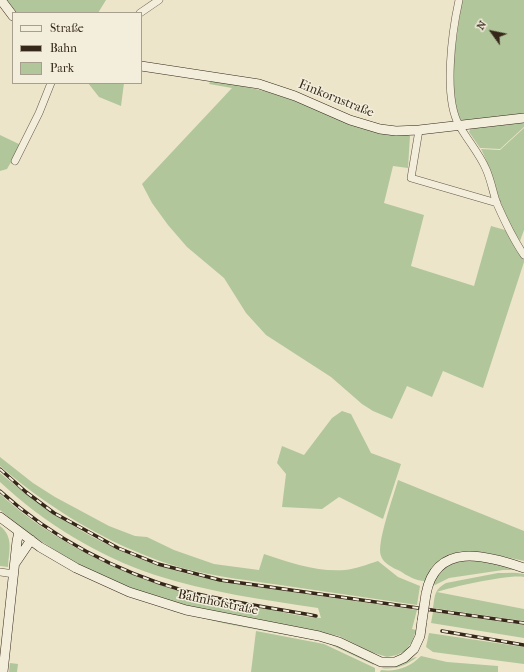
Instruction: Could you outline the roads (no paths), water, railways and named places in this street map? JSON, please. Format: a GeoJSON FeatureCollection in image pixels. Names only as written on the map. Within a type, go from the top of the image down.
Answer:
{"type":"FeatureCollection","features":[{"type":"Feature","properties":{"kind":"main road"},"geometry":{"type":"LineString","coordinates":[[1,0],[12,15]]}},
{"type":"Feature","properties":{"kind":"main road","name":"Einkornstraße"},"geometry":{"type":"LineString","coordinates":[[142,66],[259,84],[295,96],[369,127],[396,131],[419,130],[524,118]]}},
{"type":"Feature","properties":{"kind":"main road","name":"Bahnhofstraße"},"geometry":{"type":"LineString","coordinates":[[0,517],[30,540],[76,568],[130,592],[186,610],[319,636],[339,642],[384,662],[398,661],[412,652],[418,641],[429,582],[434,572],[441,564],[454,558],[469,556],[490,559],[524,568]]}},
{"type":"Feature","properties":{"kind":"main road"},"geometry":{"type":"LineString","coordinates":[[3,672],[19,532]]}},
{"type":"Feature","properties":{"kind":"main road"},"geometry":{"type":"LineString","coordinates":[[16,562],[30,540]]}},
{"type":"Feature","properties":{"kind":"street"},"geometry":{"type":"LineString","coordinates":[[141,12],[159,0]]}},
{"type":"Feature","properties":{"kind":"street"},"geometry":{"type":"LineString","coordinates":[[459,0],[453,26],[450,63],[452,107],[459,125],[480,156],[508,228],[524,255]]}},
{"type":"Feature","properties":{"kind":"street"},"geometry":{"type":"LineString","coordinates":[[15,161],[39,113],[51,84]]}},
{"type":"Feature","properties":{"kind":"street"},"geometry":{"type":"LineString","coordinates":[[419,130],[411,178],[497,203]]}},
{"type":"Feature","properties":{"kind":"street"},"geometry":{"type":"LineString","coordinates":[[0,572],[14,574]]}},
{"type":"Feature","properties":{"kind":"railway"},"geometry":{"type":"LineString","coordinates":[[0,469],[26,492],[54,513],[118,548],[158,564],[220,580],[524,623]]}},
{"type":"Feature","properties":{"kind":"railway"},"geometry":{"type":"LineString","coordinates":[[0,491],[41,524],[63,538],[86,552],[135,574],[201,595],[316,616]]}},
{"type":"Feature","properties":{"kind":"railway"},"geometry":{"type":"LineString","coordinates":[[442,631],[524,645]]}}]}
